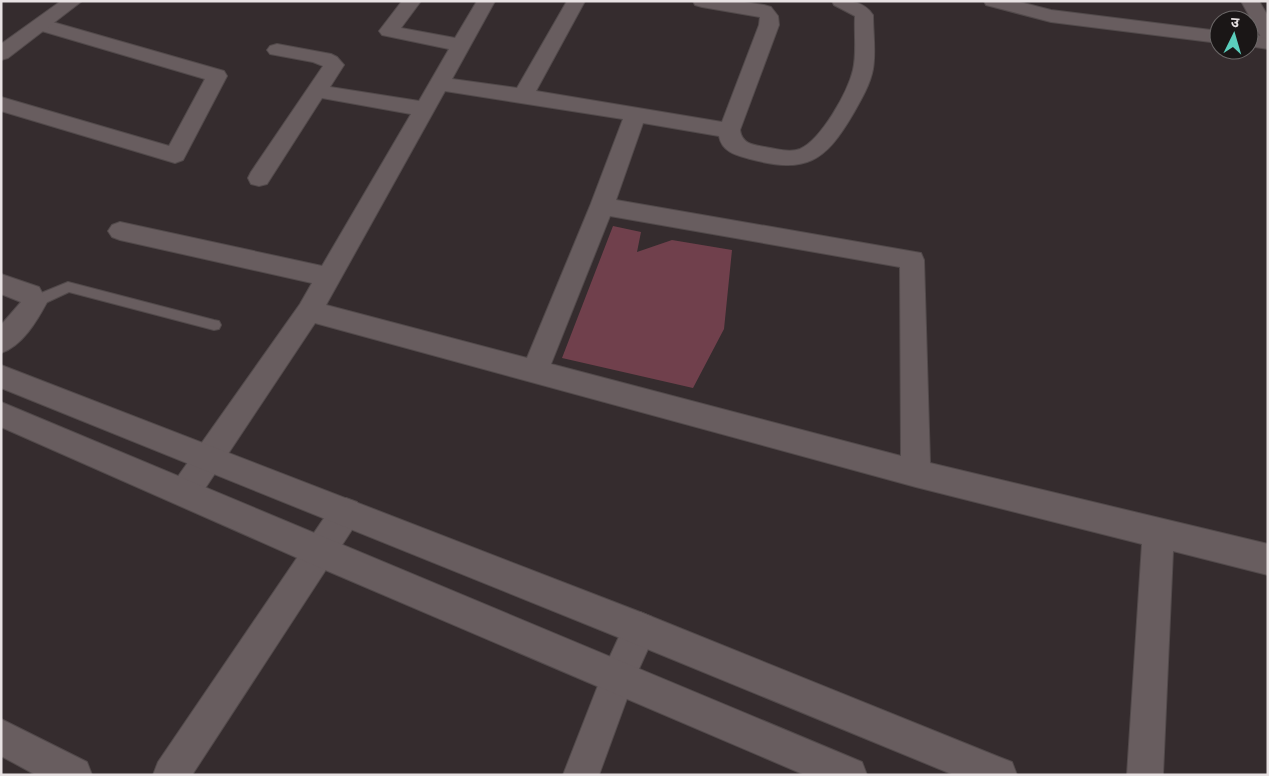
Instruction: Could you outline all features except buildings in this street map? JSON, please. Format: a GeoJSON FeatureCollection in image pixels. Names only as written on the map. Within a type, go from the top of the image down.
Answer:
{"type":"FeatureCollection","features":[{"type":"Feature","properties":{"kind":"street"},"geometry":{"type":"LineString","coordinates":[[3,52],[73,1]]}},
{"type":"Feature","properties":{"kind":"street"},"geometry":{"type":"LineString","coordinates":[[412,1],[390,31],[461,45]]}},
{"type":"Feature","properties":{"kind":"street"},"geometry":{"type":"LineString","coordinates":[[185,492],[309,310],[486,1]]}},
{"type":"Feature","properties":{"kind":"street"},"geometry":{"type":"LineString","coordinates":[[523,96],[576,1]]}},
{"type":"Feature","properties":{"kind":"street"},"geometry":{"type":"LineString","coordinates":[[702,1],[764,12],[769,16],[769,25],[730,130],[731,141],[737,147],[754,152],[794,158],[807,156],[819,146],[853,94],[863,68],[864,15],[841,1]]}},
{"type":"Feature","properties":{"kind":"street"},"geometry":{"type":"LineString","coordinates":[[1250,1],[1268,34]]}},
{"type":"Feature","properties":{"kind":"street"},"geometry":{"type":"LineString","coordinates":[[1004,3],[1051,16],[1209,36]]}},
{"type":"Feature","properties":{"kind":"street"},"geometry":{"type":"LineString","coordinates":[[1,104],[175,155],[217,76],[42,25]]}},
{"type":"Feature","properties":{"kind":"street"},"geometry":{"type":"LineString","coordinates":[[259,178],[334,66],[330,60],[277,50]]}},
{"type":"Feature","properties":{"kind":"street"},"geometry":{"type":"LineString","coordinates":[[439,84],[730,130]]}},
{"type":"Feature","properties":{"kind":"street"},"geometry":{"type":"LineString","coordinates":[[317,92],[424,109]]}},
{"type":"Feature","properties":{"kind":"street"},"geometry":{"type":"LineString","coordinates":[[534,372],[602,206],[636,114]]}},
{"type":"Feature","properties":{"kind":"street"},"geometry":{"type":"LineString","coordinates":[[602,206],[912,260],[916,473]]}},
{"type":"Feature","properties":{"kind":"street"},"geometry":{"type":"LineString","coordinates":[[120,231],[328,276]]}},
{"type":"Feature","properties":{"kind":"street"},"geometry":{"type":"LineString","coordinates":[[1,284],[30,294],[34,302],[27,315],[1,342]]}},
{"type":"Feature","properties":{"kind":"street"},"geometry":{"type":"LineString","coordinates":[[309,310],[534,372],[916,473],[1268,560]]}},
{"type":"Feature","properties":{"kind":"street"},"geometry":{"type":"LineString","coordinates":[[1,376],[640,629],[999,775]]}},
{"type":"Feature","properties":{"kind":"street"},"geometry":{"type":"LineString","coordinates":[[1,414],[320,552],[849,775]]}},
{"type":"Feature","properties":{"kind":"street"},"geometry":{"type":"LineString","coordinates":[[171,775],[346,512]]}},
{"type":"Feature","properties":{"kind":"street"},"geometry":{"type":"LineString","coordinates":[[1145,775],[1158,533]]}},
{"type":"Feature","properties":{"kind":"street"},"geometry":{"type":"LineString","coordinates":[[581,775],[618,677],[640,629]]}},
{"type":"Feature","properties":{"kind":"street"},"geometry":{"type":"LineString","coordinates":[[1,737],[74,775]]}},
{"type":"Feature","properties":{"kind":"lane"},"geometry":{"type":"LineString","coordinates":[[34,302],[68,287],[214,325]]}},
{"type":"Feature","properties":{"kind":"shaded area"},"geometry":{"type":"Polygon","coordinates":[[[613,226],[641,232],[637,252],[672,240],[732,250],[724,329],[693,388],[562,358],[613,226]]]}}]}
